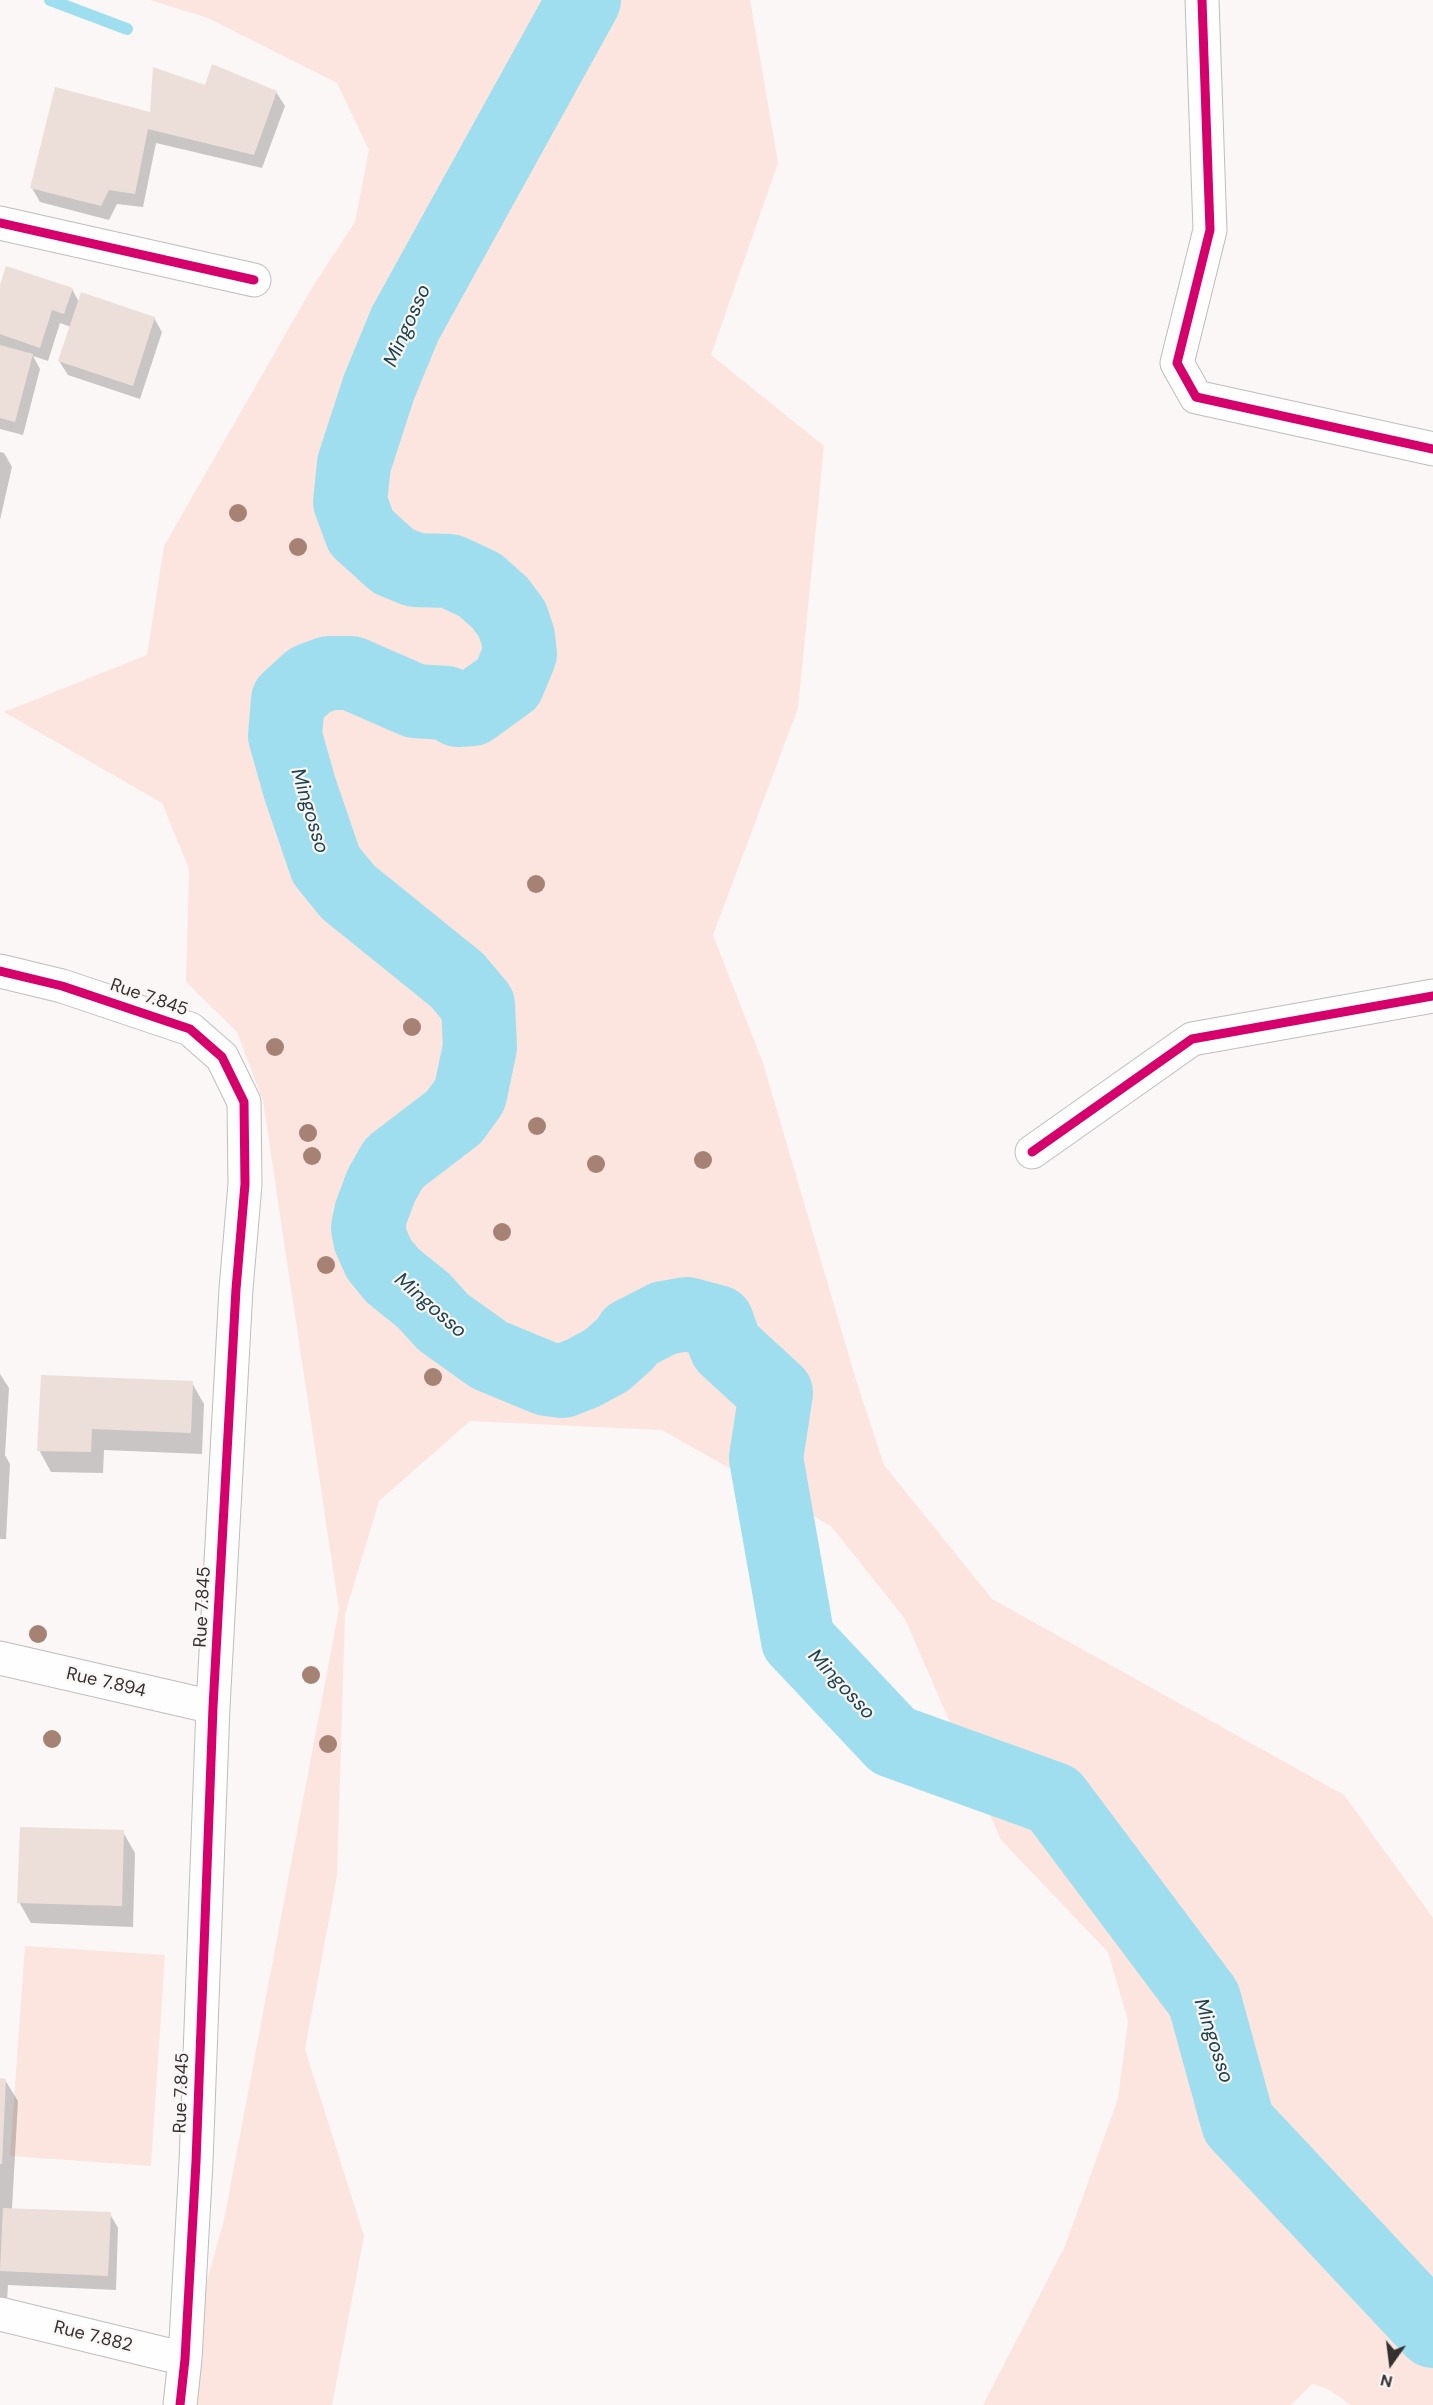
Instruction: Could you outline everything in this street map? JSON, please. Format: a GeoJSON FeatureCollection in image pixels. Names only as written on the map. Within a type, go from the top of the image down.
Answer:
{"type":"FeatureCollection","features":[{"type":"Feature","properties":{"kind":"street"},"geometry":{"type":"LineString","coordinates":[[1202,0],[1210,230],[1177,363],[1196,397],[1433,449]]}},
{"type":"Feature","properties":{"kind":"street"},"geometry":{"type":"LineString","coordinates":[[0,223],[254,280]]}},
{"type":"Feature","properties":{"kind":"street","name":"Rue 7.845"},"geometry":{"type":"LineString","coordinates":[[0,971],[62,986],[190,1029],[222,1057],[244,1102],[245,1184],[236,1289],[213,1707],[196,2162],[185,2359],[180,2405]]}},
{"type":"Feature","properties":{"kind":"street"},"geometry":{"type":"LineString","coordinates":[[1032,1152],[1192,1039],[1433,996]]}},
{"type":"Feature","properties":{"kind":"street","name":"Rue 7.894"},"geometry":{"type":"LineString","coordinates":[[0,1658],[213,1707]]}},
{"type":"Feature","properties":{"kind":"street","name":"Rue 7.882"},"geometry":{"type":"LineString","coordinates":[[0,2314],[185,2359]]}},
{"type":"Feature","properties":{"kind":"shaded area"},"geometry":{"type":"Polygon","coordinates":[[[150,0],[750,0],[778,163],[711,355],[824,446],[798,708],[713,935],[763,1063],[856,1380],[884,1465],[992,1599],[1344,1795],[1433,1918],[1433,2405],[1351,2405],[1328,2389],[1312,2384],[1291,2405],[983,2405],[1065,2246],[1118,2099],[1128,2021],[1108,1952],[1001,1840],[905,1619],[831,1526],[662,1430],[470,1421],[379,1501],[345,1614],[337,1876],[305,2049],[364,2236],[332,2405],[168,2405],[185,2359],[224,2220],[339,1609],[263,1101],[237,1032],[186,982],[189,869],[162,803],[4,712],[147,655],[164,546],[313,286],[355,222],[369,150],[337,83],[208,18],[150,0]]]}},
{"type":"Feature","properties":{"kind":"shaded area"},"geometry":{"type":"Polygon","coordinates":[[[25,1946],[165,1955],[151,2166],[10,2156],[25,1946]]]}},
{"type":"Feature","properties":{"kind":"building"},"geometry":{"type":"Polygon","coordinates":[[[212,64],[277,91],[254,155],[148,129],[135,194],[109,190],[101,206],[30,188],[55,87],[150,112],[153,67],[205,85],[212,64]]]}},
{"type":"Feature","properties":{"kind":"building"},"geometry":{"type":"Polygon","coordinates":[[[6,266],[73,288],[64,314],[52,310],[40,348],[0,334],[0,285],[6,266]]]}},
{"type":"Feature","properties":{"kind":"building"},"geometry":{"type":"Polygon","coordinates":[[[81,292],[155,317],[133,386],[58,361],[81,292]]]}},
{"type":"Feature","properties":{"kind":"building"},"geometry":{"type":"Polygon","coordinates":[[[0,345],[33,354],[15,422],[0,418],[0,345]]]}},
{"type":"Feature","properties":{"kind":"building"},"geometry":{"type":"Polygon","coordinates":[[[41,1375],[193,1381],[191,1433],[92,1429],[91,1452],[37,1451],[41,1375]]]}},
{"type":"Feature","properties":{"kind":"building"},"geometry":{"type":"Polygon","coordinates":[[[20,1827],[124,1830],[122,1906],[17,1903],[20,1827]]]}},
{"type":"Feature","properties":{"kind":"building"},"geometry":{"type":"Polygon","coordinates":[[[0,2078],[6,2079],[2,2164],[0,2164],[0,2078]]]}},
{"type":"Feature","properties":{"kind":"building"},"geometry":{"type":"Polygon","coordinates":[[[3,2208],[111,2212],[108,2276],[0,2271],[3,2208]]]}},
{"type":"Feature","properties":{"kind":"waterway"},"geometry":{"type":"LineString","coordinates":[[50,0],[127,29]]}},
{"type":"Feature","properties":{"kind":"waterway","name":"Mingosso"},"geometry":{"type":"LineString","coordinates":[[584,0],[405,324],[379,387],[354,464],[350,502],[361,532],[393,561],[415,570],[450,571],[480,585],[500,603],[512,619],[518,637],[520,654],[508,683],[472,709],[458,710],[446,703],[415,701],[351,673],[329,673],[310,680],[288,700],[285,736],[326,865],[348,892],[457,980],[478,1005],[480,1047],[470,1095],[454,1117],[394,1163],[381,1186],[371,1213],[368,1228],[370,1239],[379,1259],[392,1275],[424,1301],[443,1322],[489,1355],[547,1379],[563,1381],[583,1373],[607,1360],[627,1342],[631,1335],[664,1318],[687,1314],[717,1322],[726,1347],[776,1393],[766,1458],[798,1640],[893,1741],[1054,1799],[1204,1999],[1238,2123],[1433,2331]]}},
{"type":"Feature","properties":{"kind":"cycle path"},"geometry":{"type":"LineString","coordinates":[[1202,0],[1210,230],[1177,363],[1196,397],[1433,449]]}},
{"type":"Feature","properties":{"kind":"cycle path"},"geometry":{"type":"LineString","coordinates":[[0,223],[254,280]]}},
{"type":"Feature","properties":{"kind":"cycle path"},"geometry":{"type":"LineString","coordinates":[[0,971],[62,986],[190,1029],[222,1057],[244,1102],[245,1184],[236,1289],[213,1707],[196,2162],[185,2359],[180,2405]]}},
{"type":"Feature","properties":{"kind":"cycle path"},"geometry":{"type":"LineString","coordinates":[[1032,1152],[1192,1039],[1433,996]]}}]}
